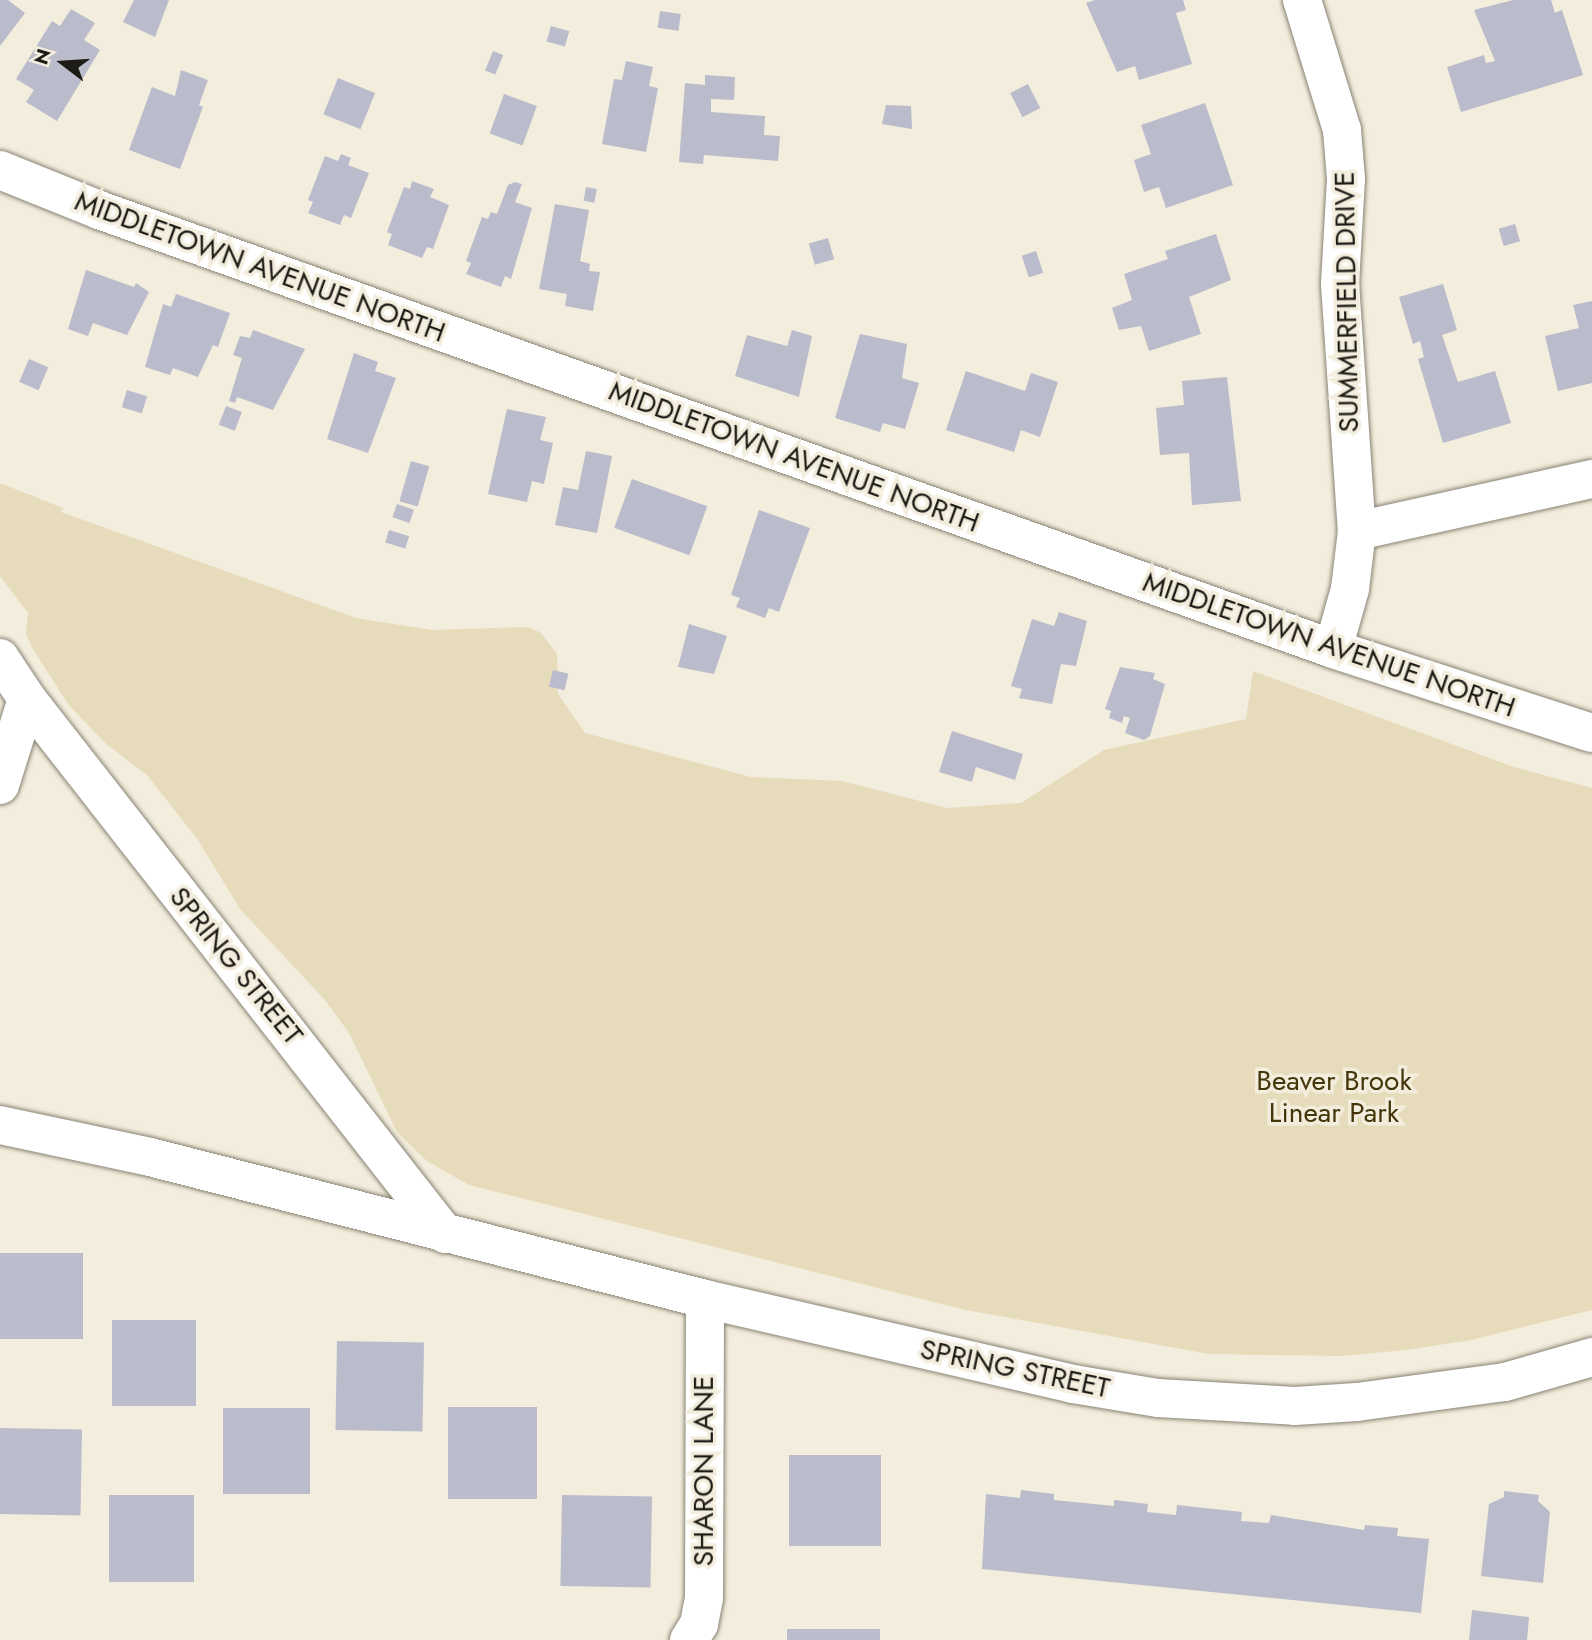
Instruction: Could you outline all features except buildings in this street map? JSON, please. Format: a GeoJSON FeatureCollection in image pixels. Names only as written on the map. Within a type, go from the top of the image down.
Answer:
{"type":"FeatureCollection","features":[{"type":"Feature","properties":{"kind":"street","name":"SUMMERFIELD DRIVE"},"geometry":{"type":"LineString","coordinates":[[1302,0],[1342,130],[1346,179],[1340,284],[1357,531],[1350,589],[1333,649]]}},
{"type":"Feature","properties":{"kind":"street","name":"MIDDLETOWN AVENUE NORTH"},"geometry":{"type":"LineString","coordinates":[[0,170],[99,210],[1333,649],[1592,733]]}},
{"type":"Feature","properties":{"kind":"street"},"geometry":{"type":"LineString","coordinates":[[1357,531],[1592,479]]}},
{"type":"Feature","properties":{"kind":"street","name":"SPRING STREET"},"geometry":{"type":"LineString","coordinates":[[0,658],[27,699],[445,1234]]}},
{"type":"Feature","properties":{"kind":"street"},"geometry":{"type":"LineString","coordinates":[[0,785],[27,699]]}},
{"type":"Feature","properties":{"kind":"street","name":"SPRING STREET"},"geometry":{"type":"LineString","coordinates":[[0,1125],[150,1157],[705,1299],[1073,1384],[1226,1404],[1295,1406],[1437,1393],[1505,1382],[1592,1357]]}},
{"type":"Feature","properties":{"kind":"street","name":"SHARON LANE"},"geometry":{"type":"LineString","coordinates":[[689,1640],[699,1624],[704,1598],[705,1299]]}},
{"type":"Feature","properties":{"kind":"green space","name":"Beaver Brook Linear Park"},"geometry":{"type":"Polygon","coordinates":[[[0,483],[63,508],[61,512],[356,618],[432,630],[528,627],[541,633],[557,654],[558,694],[585,733],[751,777],[842,781],[947,808],[1021,803],[1104,750],[1246,719],[1253,671],[1514,767],[1592,788],[1592,1310],[1471,1340],[1406,1350],[1341,1356],[1209,1354],[966,1310],[469,1185],[427,1161],[397,1132],[349,1033],[325,1000],[240,909],[198,840],[147,775],[106,744],[68,704],[31,646],[26,633],[28,613],[0,576],[0,483]]]}}]}
